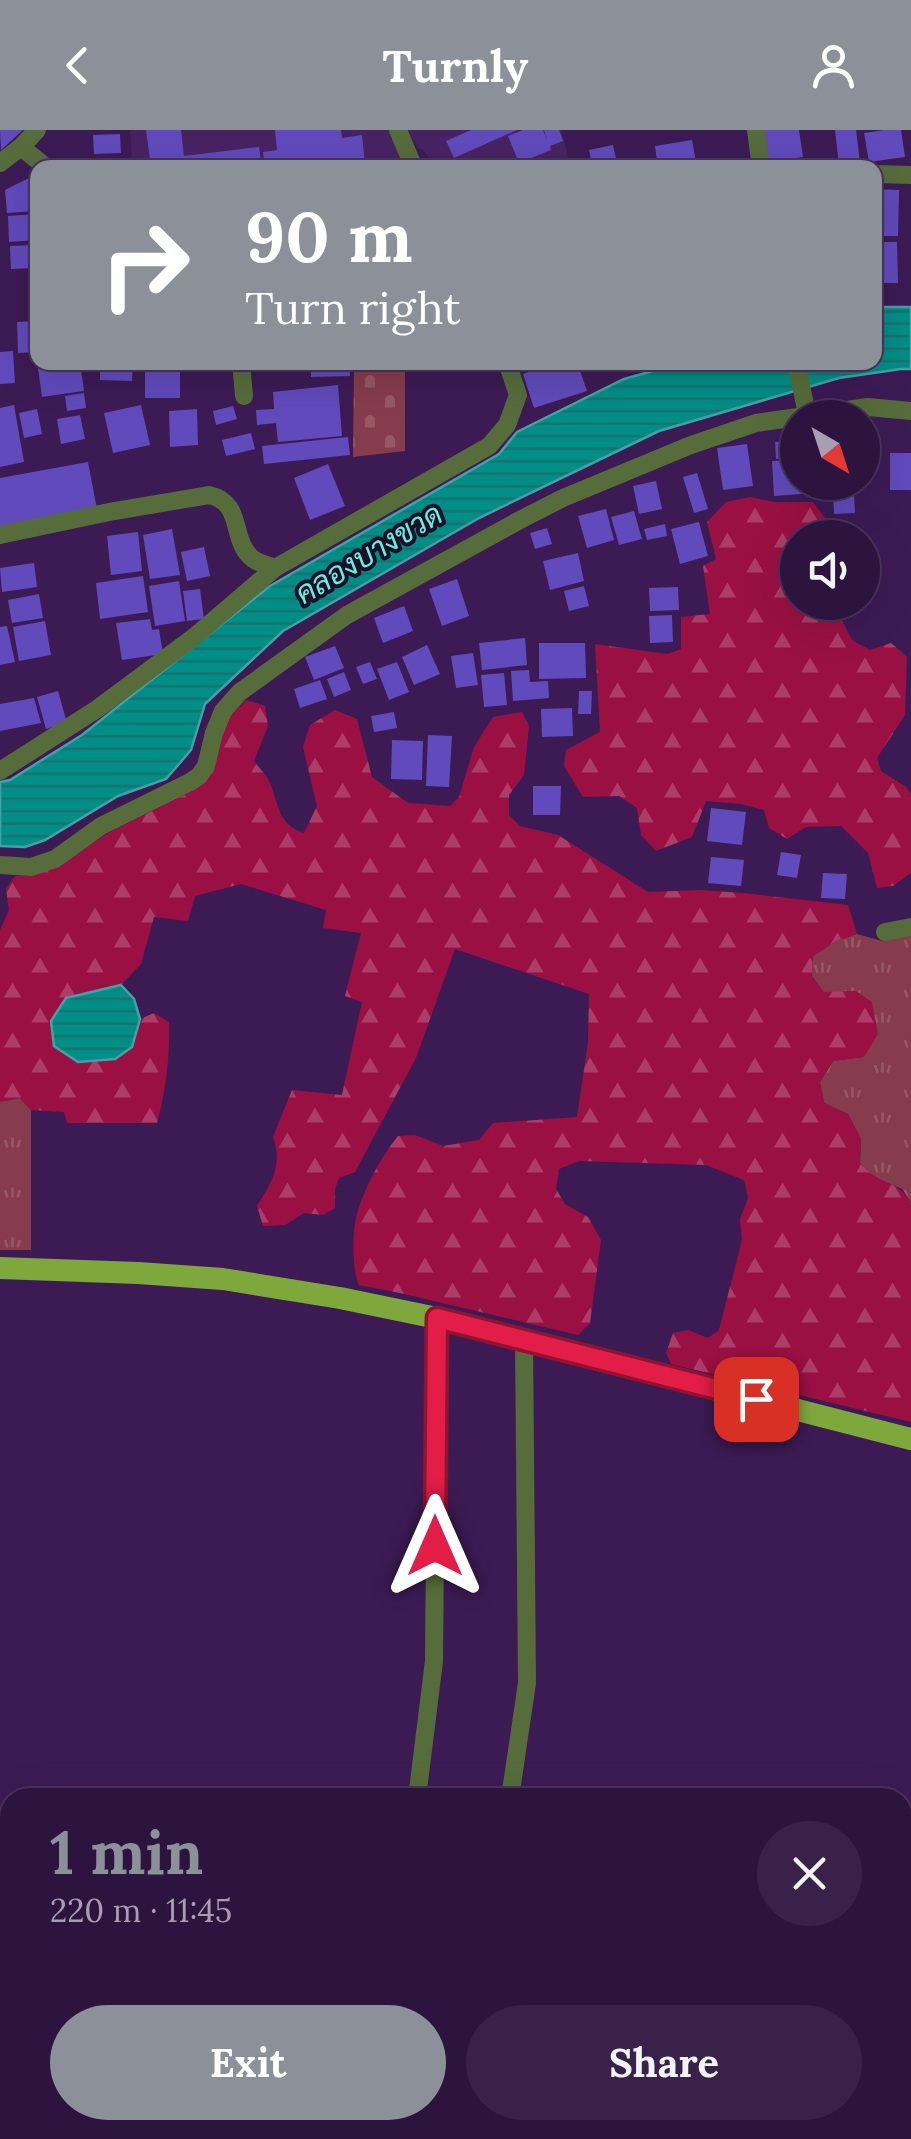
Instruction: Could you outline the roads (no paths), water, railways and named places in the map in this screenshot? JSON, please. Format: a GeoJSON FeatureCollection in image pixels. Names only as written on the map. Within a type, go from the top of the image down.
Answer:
{"type":"FeatureCollection","features":[{"type":"Feature","properties":{"kind":"main road"},"geometry":{"type":"LineString","coordinates":[[0,1268],[223,1279],[340,1298],[437,1318],[911,1438]]}},
{"type":"Feature","properties":{"kind":"street"},"geometry":{"type":"LineString","coordinates":[[0,163],[37,130]]}},
{"type":"Feature","properties":{"kind":"street"},"geometry":{"type":"LineString","coordinates":[[398,130],[411,160]]}},
{"type":"Feature","properties":{"kind":"street"},"geometry":{"type":"LineString","coordinates":[[756,130],[761,160]]}},
{"type":"Feature","properties":{"kind":"street"},"geometry":{"type":"LineString","coordinates":[[21,147],[37,160]]}},
{"type":"Feature","properties":{"kind":"street"},"geometry":{"type":"LineString","coordinates":[[882,174],[911,175]]}},
{"type":"Feature","properties":{"kind":"street"},"geometry":{"type":"LineString","coordinates":[[242,370],[244,396]]}},
{"type":"Feature","properties":{"kind":"street"},"geometry":{"type":"LineString","coordinates":[[0,770],[97,709],[194,637],[276,568],[489,446],[507,425],[518,395],[510,370]]}},
{"type":"Feature","properties":{"kind":"street"},"geometry":{"type":"LineString","coordinates":[[798,370],[804,400]]}},
{"type":"Feature","properties":{"kind":"street"},"geometry":{"type":"LineString","coordinates":[[880,408],[911,411]]}},
{"type":"Feature","properties":{"kind":"street"},"geometry":{"type":"LineString","coordinates":[[0,865],[31,867],[54,859],[101,826],[199,776],[206,766],[223,712],[240,692],[347,615],[563,498],[690,444],[780,416]]}},
{"type":"Feature","properties":{"kind":"street"},"geometry":{"type":"LineString","coordinates":[[0,535],[114,510],[209,495],[222,498],[232,511],[242,546],[253,559],[276,568]]}},
{"type":"Feature","properties":{"kind":"street"},"geometry":{"type":"LineString","coordinates":[[885,932],[911,927]]}},
{"type":"Feature","properties":{"kind":"street"},"geometry":{"type":"LineString","coordinates":[[418,1788],[434,1661],[437,1318]]}},
{"type":"Feature","properties":{"kind":"street"},"geometry":{"type":"LineString","coordinates":[[511,1788],[527,1683],[524,1340]]}},
{"type":"Feature","properties":{"kind":"water","name":"คลองบางขวด"},"geometry":{"type":"Polygon","coordinates":[[[882,307],[911,307],[911,369],[839,378],[659,431],[479,518],[283,631],[205,704],[191,750],[166,779],[118,796],[45,840],[25,847],[0,846],[0,782],[10,780],[82,735],[270,586],[499,454],[517,432],[624,379],[656,370],[882,370],[882,307]]]}},
{"type":"Feature","properties":{"kind":"water"},"geometry":{"type":"Polygon","coordinates":[[[121,985],[134,999],[140,1019],[132,1047],[115,1059],[78,1062],[54,1046],[51,1021],[66,998],[121,985]]]}}]}
